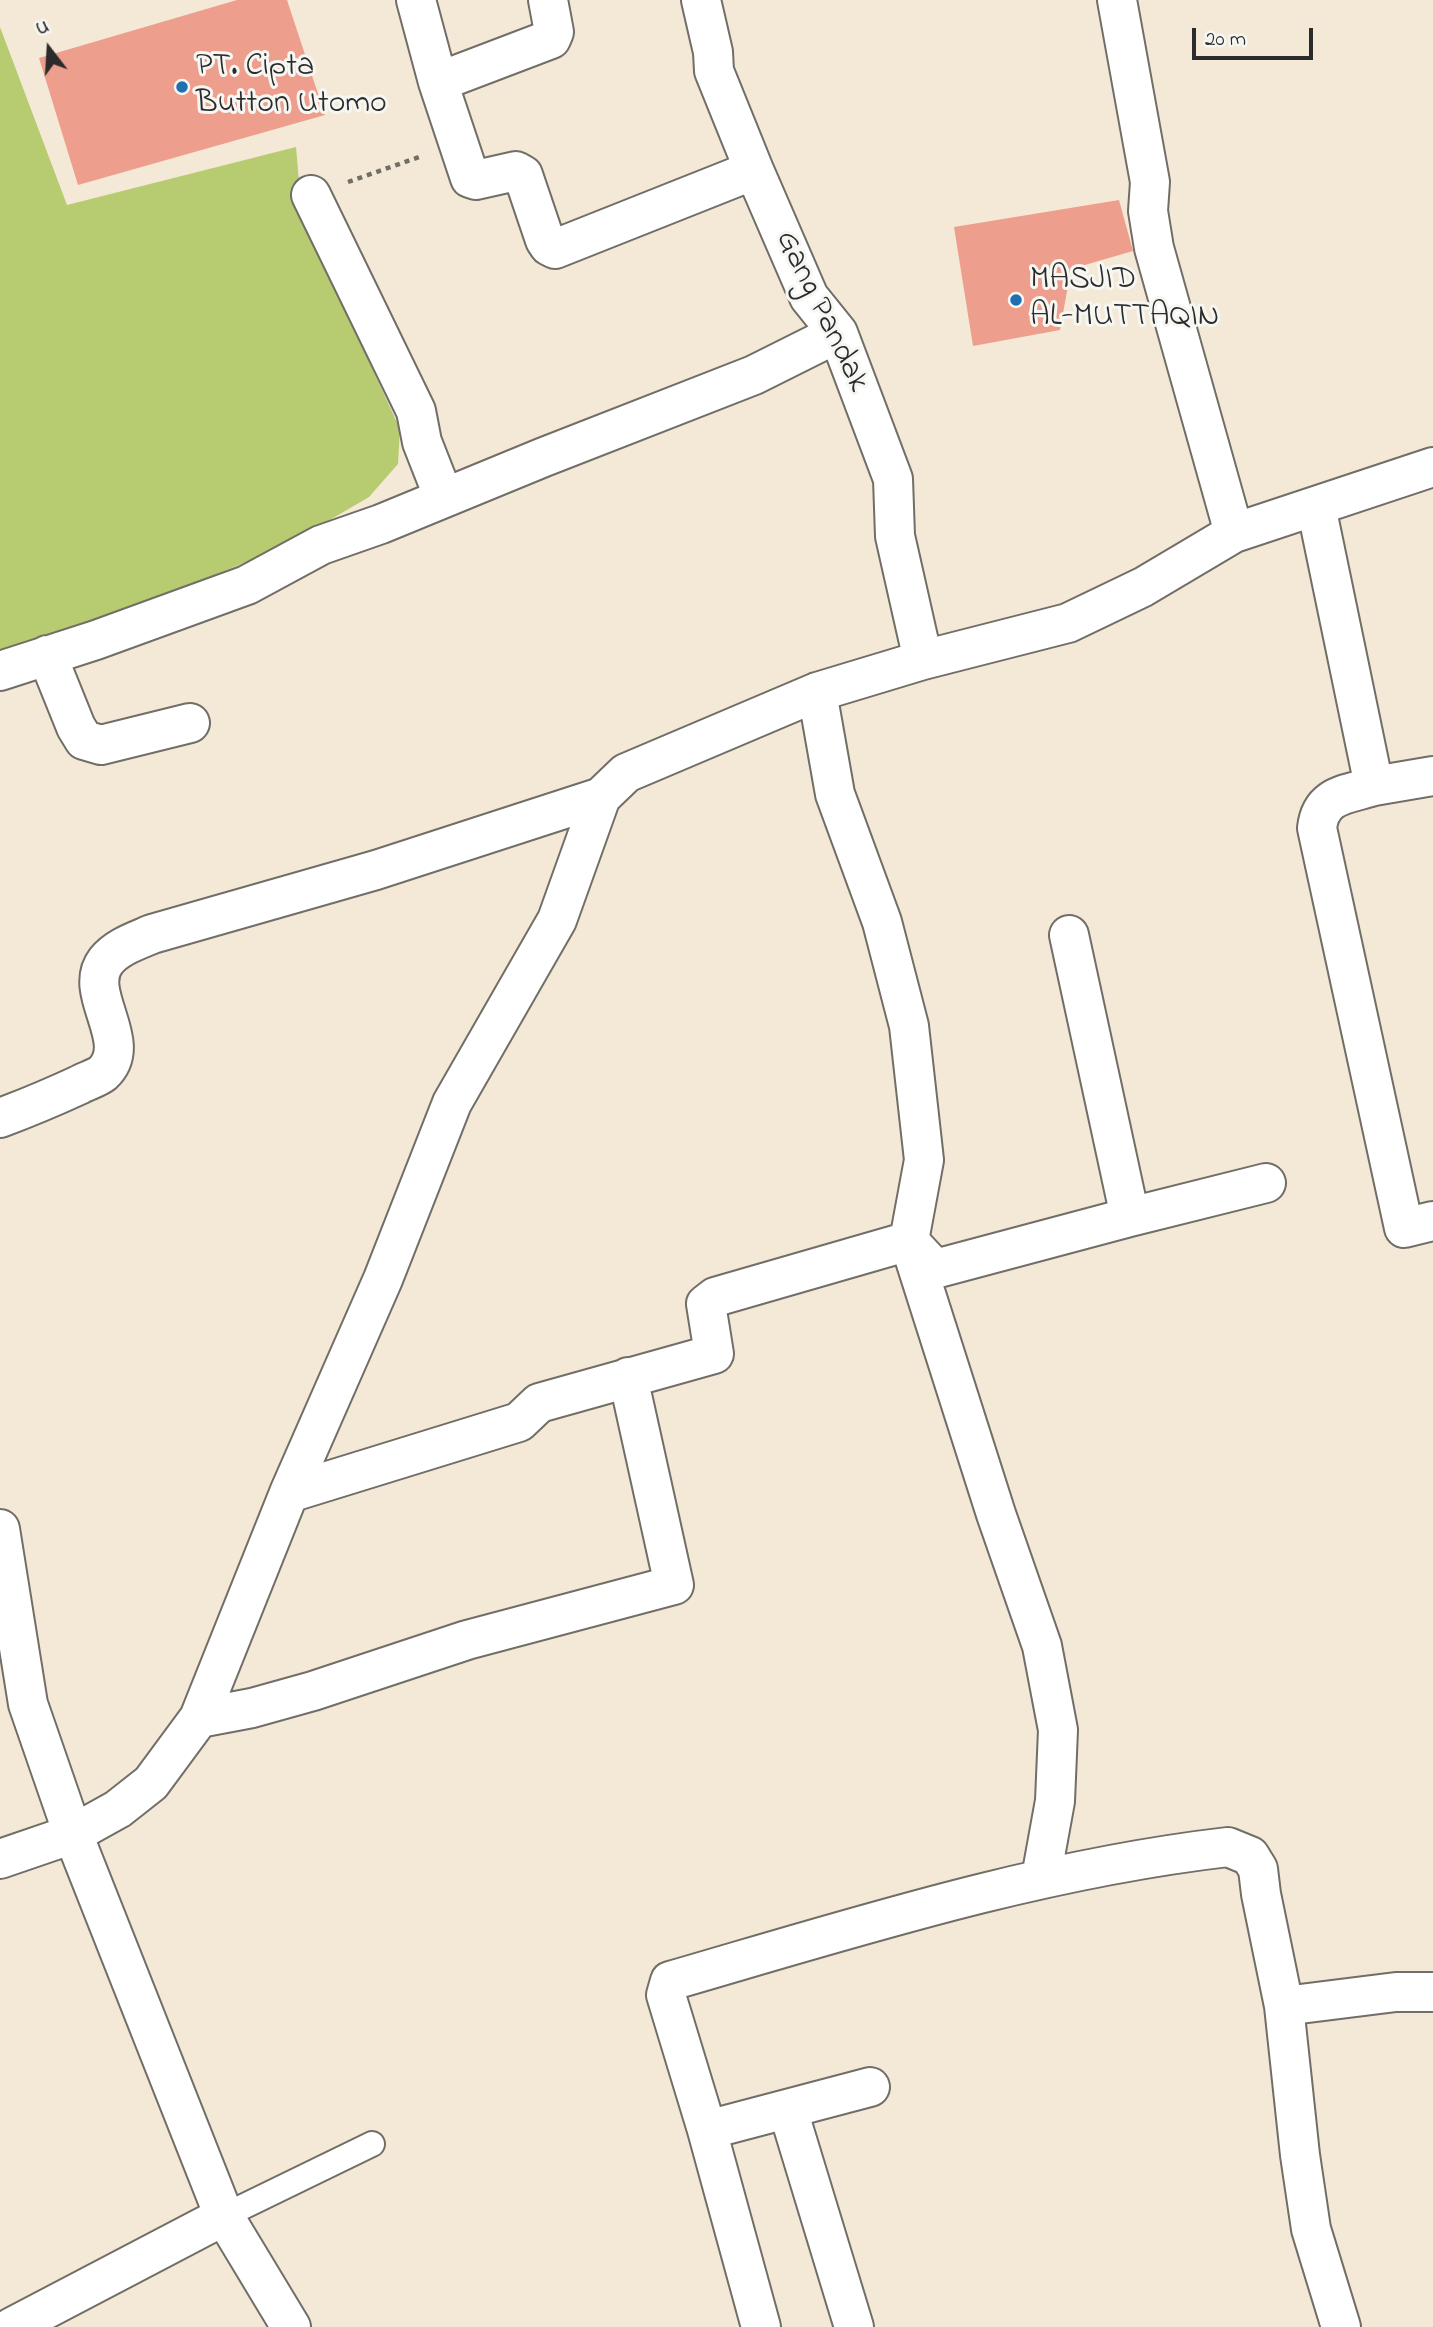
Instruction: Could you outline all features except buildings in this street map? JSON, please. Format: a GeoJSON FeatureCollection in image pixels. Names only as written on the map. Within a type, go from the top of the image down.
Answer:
{"type":"FeatureCollection","features":[{"type":"Feature","properties":{"kind":"street"},"geometry":{"type":"LineString","coordinates":[[416,0],[438,82],[470,178],[476,180],[516,171],[523,175],[549,246],[555,249],[754,170]]}},
{"type":"Feature","properties":{"kind":"street"},"geometry":{"type":"LineString","coordinates":[[438,82],[551,39],[554,32],[548,0]]}},
{"type":"Feature","properties":{"kind":"street","name":"Gang Pandak"},"geometry":{"type":"LineString","coordinates":[[701,0],[713,52],[714,71],[809,297],[838,333],[893,479],[895,536],[923,660]]}},
{"type":"Feature","properties":{"kind":"street"},"geometry":{"type":"LineString","coordinates":[[1117,0],[1150,182],[1148,211],[1154,248],[1234,533]]}},
{"type":"Feature","properties":{"kind":"street"},"geometry":{"type":"LineString","coordinates":[[311,195],[416,411],[422,442],[444,498]]}},
{"type":"Feature","properties":{"kind":"street"},"geometry":{"type":"LineString","coordinates":[[0,671],[247,585],[321,545],[381,524],[754,375],[838,333]]}},
{"type":"Feature","properties":{"kind":"street"},"geometry":{"type":"LineString","coordinates":[[0,1118],[46,1101],[103,1073],[112,1059],[114,1045],[99,982],[106,962],[125,945],[152,934],[376,870],[601,797],[626,773],[817,692],[923,660],[1068,622],[1143,587],[1234,533],[1433,467]]}},
{"type":"Feature","properties":{"kind":"street"},"geometry":{"type":"LineString","coordinates":[[1316,506],[1374,786]]}},
{"type":"Feature","properties":{"kind":"street"},"geometry":{"type":"LineString","coordinates":[[47,655],[75,727],[85,740],[101,745],[190,723]]}},
{"type":"Feature","properties":{"kind":"street"},"geometry":{"type":"LineString","coordinates":[[817,692],[835,793],[882,922],[909,1026],[924,1160],[909,1241],[1041,1646],[1058,1730],[1055,1801],[1041,1878]]}},
{"type":"Feature","properties":{"kind":"street"},"geometry":{"type":"LineString","coordinates":[[1433,776],[1374,786],[1328,801],[1319,814],[1317,828],[1404,1228],[1433,1221]]}},
{"type":"Feature","properties":{"kind":"street"},"geometry":{"type":"LineString","coordinates":[[0,1859],[73,1834],[118,1809],[151,1783],[199,1718],[289,1493],[383,1279],[452,1103],[557,920],[601,797]]}},
{"type":"Feature","properties":{"kind":"street"},"geometry":{"type":"LineString","coordinates":[[1069,935],[1130,1217]]}},
{"type":"Feature","properties":{"kind":"street"},"geometry":{"type":"LineString","coordinates":[[909,1241],[935,1269],[1266,1184]]}},
{"type":"Feature","properties":{"kind":"street"},"geometry":{"type":"LineString","coordinates":[[289,1493],[519,1422],[539,1403],[714,1354],[706,1304],[715,1297],[909,1241]]}},
{"type":"Feature","properties":{"kind":"street"},"geometry":{"type":"LineString","coordinates":[[199,1718],[252,1708],[313,1691],[467,1640],[674,1585],[628,1377]]}},
{"type":"Feature","properties":{"kind":"street"},"geometry":{"type":"LineString","coordinates":[[0,1529],[28,1704],[73,1834],[225,2216],[290,2327]]}},
{"type":"Feature","properties":{"kind":"street"},"geometry":{"type":"LineString","coordinates":[[761,2327],[707,2130],[666,1995],[670,1981],[1041,1878],[1228,1847],[1250,1856],[1258,1869],[1284,2006],[1311,2230],[1341,2327]]}},
{"type":"Feature","properties":{"kind":"street"},"geometry":{"type":"LineString","coordinates":[[1284,2006],[1396,1992],[1433,1992]]}},
{"type":"Feature","properties":{"kind":"street"},"geometry":{"type":"LineString","coordinates":[[707,2130],[870,2087]]}},
{"type":"Feature","properties":{"kind":"street"},"geometry":{"type":"LineString","coordinates":[[791,2120],[854,2327]]}},
{"type":"Feature","properties":{"kind":"street"},"geometry":{"type":"LineString","coordinates":[[12,2327],[225,2216]]}},
{"type":"Feature","properties":{"kind":"lane"},"geometry":{"type":"LineString","coordinates":[[225,2216],[372,2144]]}},
{"type":"Feature","properties":{"kind":"path"},"geometry":{"type":"LineString","coordinates":[[311,195],[459,144]]}},
{"type":"Feature","properties":{"kind":"green space"},"geometry":{"type":"Polygon","coordinates":[[[0,27],[67,205],[296,147],[302,216],[400,429],[398,464],[369,497],[287,545],[109,619],[0,654],[0,27]]]}},
{"type":"Feature","properties":{"kind":"place","name":"PT. Cipta Button Utomo"},"geometry":{"type":"Point","coordinates":[182,87]}},
{"type":"Feature","properties":{"kind":"place","name":"MASJID AL-MUTTAQIN"},"geometry":{"type":"Point","coordinates":[1016,300]}}]}
